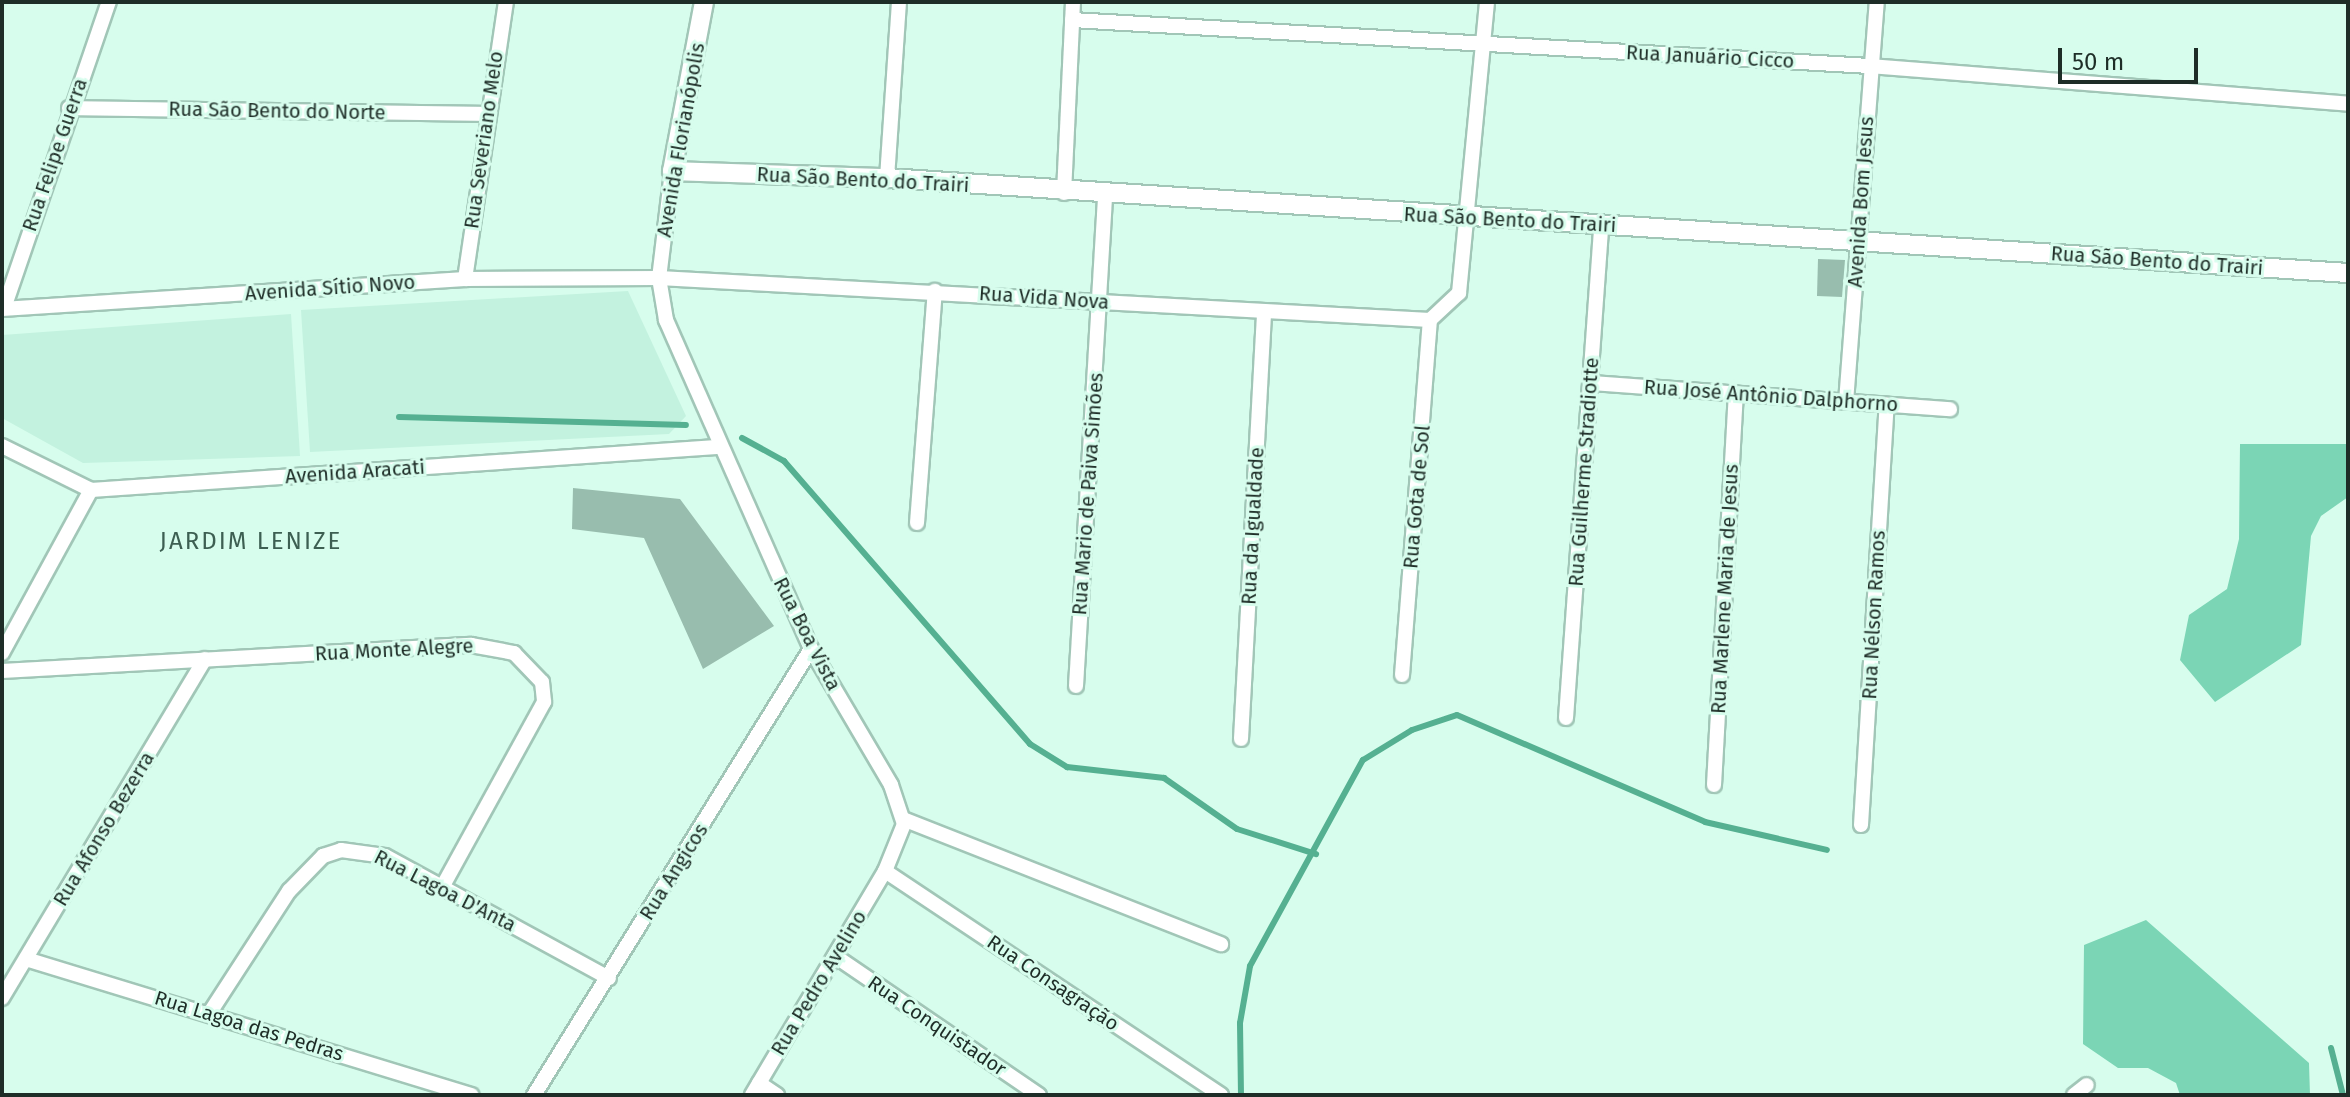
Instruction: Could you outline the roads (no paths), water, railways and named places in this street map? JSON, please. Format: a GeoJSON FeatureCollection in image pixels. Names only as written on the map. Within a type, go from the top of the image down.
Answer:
{"type":"FeatureCollection","features":[{"type":"Feature","properties":{"kind":"street","name":"Rua Felipe Guerra"},"geometry":{"type":"LineString","coordinates":[[3,308],[69,108],[109,2]]}},
{"type":"Feature","properties":{"kind":"street","name":"Rua Severiano Melo"},"geometry":{"type":"LineString","coordinates":[[465,279],[485,114],[506,2]]}},
{"type":"Feature","properties":{"kind":"street","name":"Avenida Florianópolis"},"geometry":{"type":"LineString","coordinates":[[659,278],[672,171],[704,2]]}},
{"type":"Feature","properties":{"kind":"street"},"geometry":{"type":"LineString","coordinates":[[887,178],[899,2]]}},
{"type":"Feature","properties":{"kind":"street"},"geometry":{"type":"LineString","coordinates":[[1064,193],[1073,2]]}},
{"type":"Feature","properties":{"kind":"street"},"geometry":{"type":"LineString","coordinates":[[1430,320],[1457,300],[1487,2]]}},
{"type":"Feature","properties":{"kind":"street","name":"Avenida Bom Jesus"},"geometry":{"type":"LineString","coordinates":[[1846,402],[1877,2]]}},
{"type":"Feature","properties":{"kind":"street","name":"Rua Januário Cicco"},"geometry":{"type":"LineString","coordinates":[[1072,20],[1870,66],[2348,104]]}},
{"type":"Feature","properties":{"kind":"street","name":"Rua São Bento do Norte"},"geometry":{"type":"LineString","coordinates":[[69,108],[485,114]]}},
{"type":"Feature","properties":{"kind":"street","name":"Rua São Bento do Trairi"},"geometry":{"type":"LineString","coordinates":[[672,171],[887,178],[1064,193],[2348,273]]}},
{"type":"Feature","properties":{"kind":"street","name":"Rua Mario de Paiva Simões"},"geometry":{"type":"LineString","coordinates":[[1076,686],[1105,195]]}},
{"type":"Feature","properties":{"kind":"street","name":"Rua Guilherme Stradiotte"},"geometry":{"type":"LineString","coordinates":[[1566,718],[1601,226]]}},
{"type":"Feature","properties":{"kind":"street"},"geometry":{"type":"LineString","coordinates":[[659,278],[666,320],[717,447]]}},
{"type":"Feature","properties":{"kind":"street","name":"Avenida Sítio Novo"},"geometry":{"type":"LineString","coordinates":[[3,308],[465,279],[659,278]]}},
{"type":"Feature","properties":{"kind":"street","name":"Rua Vida Nova"},"geometry":{"type":"LineString","coordinates":[[659,278],[1430,320]]}},
{"type":"Feature","properties":{"kind":"street"},"geometry":{"type":"LineString","coordinates":[[917,523],[935,291]]}},
{"type":"Feature","properties":{"kind":"street","name":"Rua da Igualdade"},"geometry":{"type":"LineString","coordinates":[[1241,739],[1264,313]]}},
{"type":"Feature","properties":{"kind":"street","name":"Rua Gota de Sol"},"geometry":{"type":"LineString","coordinates":[[1402,675],[1430,320]]}},
{"type":"Feature","properties":{"kind":"street","name":"Rua José Antônio Dalphorno"},"geometry":{"type":"LineString","coordinates":[[1592,383],[1950,409]]}},
{"type":"Feature","properties":{"kind":"street","name":"Rua Marlene Maria de Jesus"},"geometry":{"type":"LineString","coordinates":[[1714,785],[1736,394]]}},
{"type":"Feature","properties":{"kind":"street","name":"Rua Nélson Ramos"},"geometry":{"type":"LineString","coordinates":[[1861,825],[1887,405]]}},
{"type":"Feature","properties":{"kind":"street"},"geometry":{"type":"LineString","coordinates":[[2,446],[91,490],[2,653]]}},
{"type":"Feature","properties":{"kind":"street","name":"Avenida Aracati"},"geometry":{"type":"LineString","coordinates":[[91,490],[717,447]]}},
{"type":"Feature","properties":{"kind":"street","name":"Rua Boa Vista"},"geometry":{"type":"LineString","coordinates":[[717,447],[811,649],[903,819]]}},
{"type":"Feature","properties":{"kind":"street","name":"Rua Monte Alegre"},"geometry":{"type":"LineString","coordinates":[[2,671],[471,645],[505,650],[532,666],[544,702],[443,886]]}},
{"type":"Feature","properties":{"kind":"street","name":"Rua Angicos"},"geometry":{"type":"LineString","coordinates":[[534,1095],[811,649]]}},
{"type":"Feature","properties":{"kind":"street","name":"Rua Afonso Bezerra"},"geometry":{"type":"LineString","coordinates":[[2,998],[205,659]]}},
{"type":"Feature","properties":{"kind":"street"},"geometry":{"type":"LineString","coordinates":[[885,871],[903,819],[1221,944]]}},
{"type":"Feature","properties":{"kind":"street","name":"Rua Lagoa D'Anta"},"geometry":{"type":"LineString","coordinates":[[209,1014],[289,891],[323,856],[359,849],[443,886],[609,978]]}},
{"type":"Feature","properties":{"kind":"street","name":"Rua Pedro Avelino"},"geometry":{"type":"LineString","coordinates":[[755,1089],[885,871]]}},
{"type":"Feature","properties":{"kind":"street","name":"Rua Consagração"},"geometry":{"type":"LineString","coordinates":[[885,871],[1221,1095]]}},
{"type":"Feature","properties":{"kind":"street","name":"Rua Conquistador"},"geometry":{"type":"LineString","coordinates":[[835,956],[1039,1095]]}},
{"type":"Feature","properties":{"kind":"street","name":"Rua Lagoa das Pedras"},"geometry":{"type":"LineString","coordinates":[[26,959],[472,1095]]}},
{"type":"Feature","properties":{"kind":"street"},"geometry":{"type":"LineString","coordinates":[[2074,1095],[2087,1085]]}},
{"type":"Feature","properties":{"kind":"street"},"geometry":{"type":"LineString","coordinates":[[755,1089],[777,1095]]}},
{"type":"Feature","properties":{"kind":"waterway"},"geometry":{"type":"LineString","coordinates":[[399,417],[686,425]]}},
{"type":"Feature","properties":{"kind":"waterway"},"geometry":{"type":"LineString","coordinates":[[742,438],[784,461],[1030,744],[1067,767],[1164,778],[1237,829],[1316,854]]}},
{"type":"Feature","properties":{"kind":"waterway"},"geometry":{"type":"LineString","coordinates":[[1241,1095],[1240,1023],[1250,966],[1363,760],[1412,730],[1457,715],[1705,822],[1827,850]]}},
{"type":"Feature","properties":{"kind":"waterway"},"geometry":{"type":"LineString","coordinates":[[2331,1048],[2343,1095]]}},
{"type":"Feature","properties":{"kind":"district","name":"JARDIM LENIZE"},"geometry":{"type":"Point","coordinates":[251,542]}}]}
